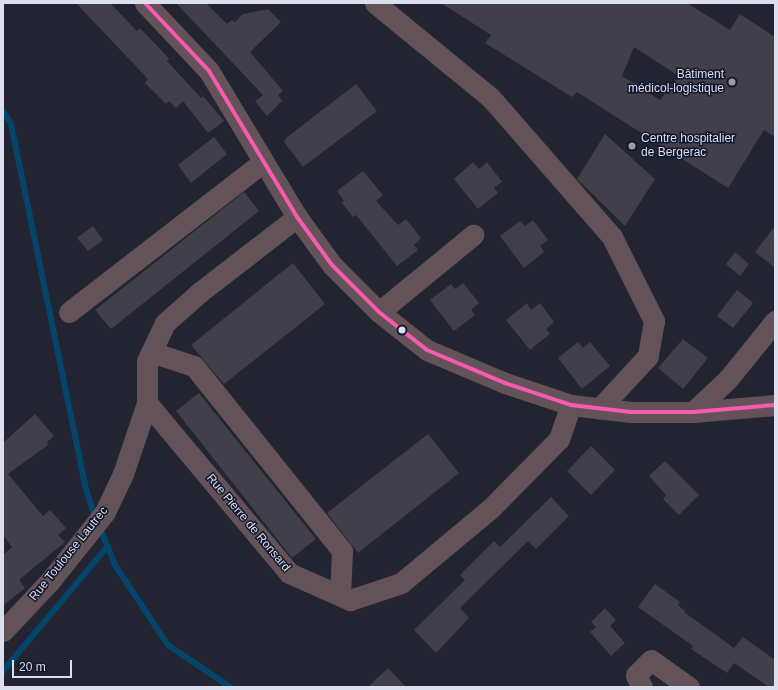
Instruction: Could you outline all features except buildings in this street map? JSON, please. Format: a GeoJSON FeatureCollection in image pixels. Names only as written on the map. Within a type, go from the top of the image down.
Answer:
{"type":"FeatureCollection","features":[{"type":"Feature","properties":{"kind":"street"},"geometry":{"type":"LineString","coordinates":[[145,3],[209,71],[297,217],[332,265],[380,312],[427,350],[505,383],[571,405],[630,412],[693,412],[775,405]]}},
{"type":"Feature","properties":{"kind":"street"},"geometry":{"type":"LineString","coordinates":[[375,3],[490,97],[612,237],[654,321],[648,356],[599,409]]}},
{"type":"Feature","properties":{"kind":"street"},"geometry":{"type":"LineString","coordinates":[[69,312],[263,162]]}},
{"type":"Feature","properties":{"kind":"street"},"geometry":{"type":"LineString","coordinates":[[147,403],[147,361],[165,323],[200,292],[297,217]]}},
{"type":"Feature","properties":{"kind":"street"},"geometry":{"type":"LineString","coordinates":[[380,312],[473,235]]}},
{"type":"Feature","properties":{"kind":"street"},"geometry":{"type":"LineString","coordinates":[[693,412],[728,380],[775,321]]}},
{"type":"Feature","properties":{"kind":"street"},"geometry":{"type":"LineString","coordinates":[[152,352],[194,366],[342,551],[340,595]]}},
{"type":"Feature","properties":{"kind":"street","name":"Rue Pierre de Ronsard"},"geometry":{"type":"LineString","coordinates":[[147,403],[289,573],[350,600],[401,583],[491,508],[559,439],[571,405]]}},
{"type":"Feature","properties":{"kind":"street","name":"Rue Toulouse Lautrec"},"geometry":{"type":"LineString","coordinates":[[3,631],[50,581],[105,512],[123,474],[147,403]]}},
{"type":"Feature","properties":{"kind":"street"},"geometry":{"type":"LineString","coordinates":[[642,687],[636,675],[651,660],[685,686]]}},
{"type":"Feature","properties":{"kind":"waterway"},"geometry":{"type":"LineString","coordinates":[[3,111],[11,124],[85,486],[95,516]]}},
{"type":"Feature","properties":{"kind":"waterway"},"geometry":{"type":"LineString","coordinates":[[99,525],[115,565],[168,645],[230,687]]}},
{"type":"Feature","properties":{"kind":"waterway"},"geometry":{"type":"LineString","coordinates":[[3,671],[108,546]]}},
{"type":"Feature","properties":{"kind":"transit line"},"geometry":{"type":"LineString","coordinates":[[145,3],[209,71],[297,217],[332,265],[379,312],[427,350],[505,383],[571,405],[631,412],[693,412],[775,405]]}},
{"type":"Feature","properties":{"kind":"place","name":"Bâtiment médicol-logistique"},"geometry":{"type":"Point","coordinates":[732,82]}},
{"type":"Feature","properties":{"kind":"place","name":"Centre hospitalier de Bergerac"},"geometry":{"type":"Point","coordinates":[632,146]}}]}
